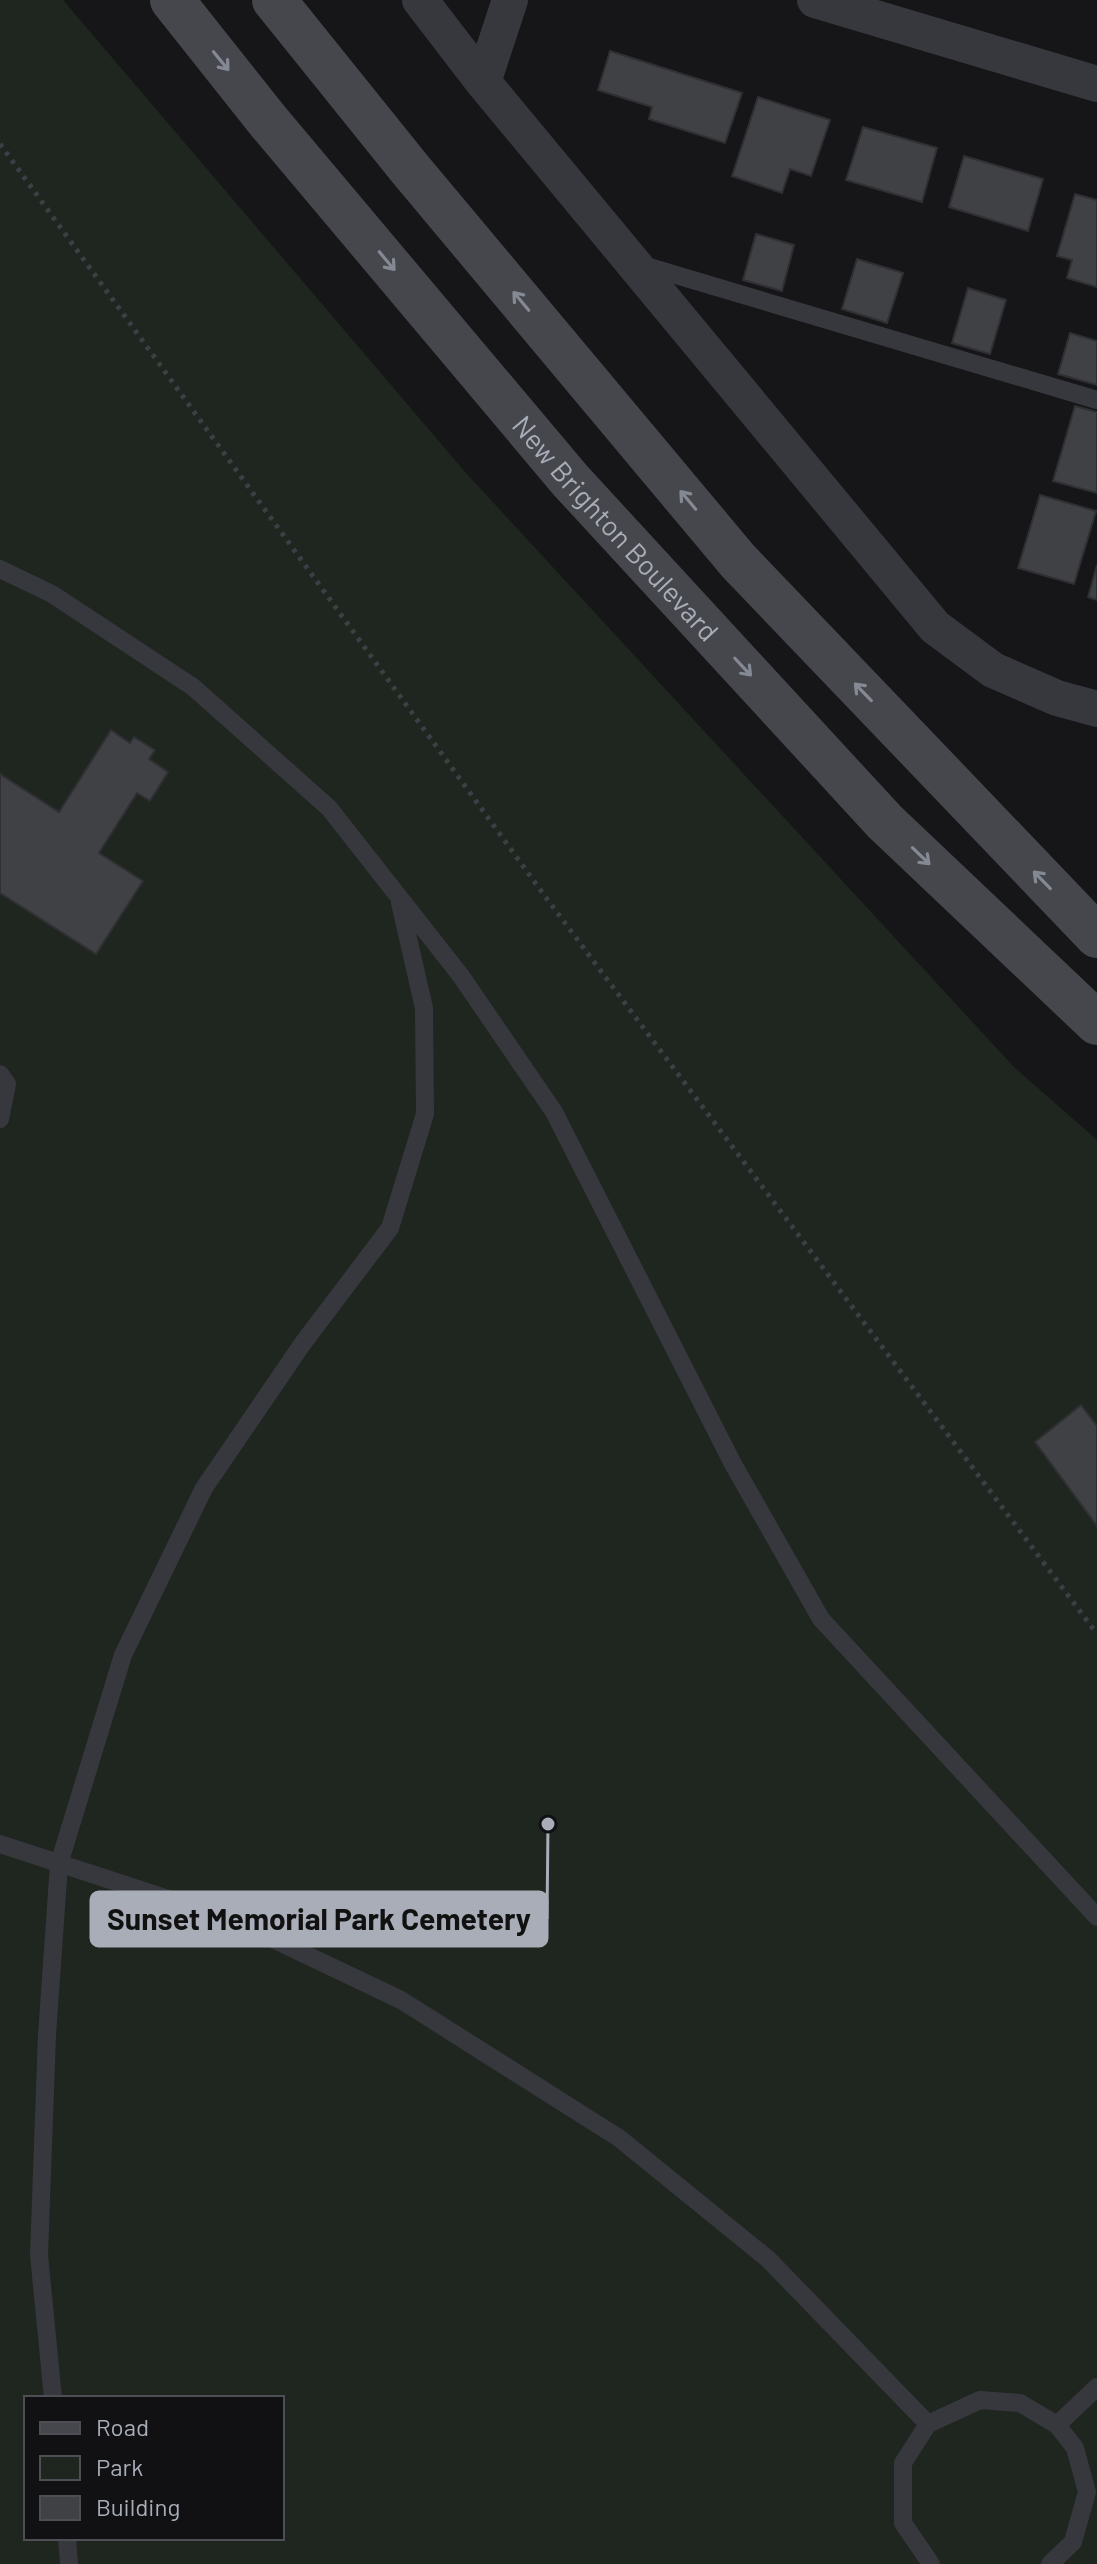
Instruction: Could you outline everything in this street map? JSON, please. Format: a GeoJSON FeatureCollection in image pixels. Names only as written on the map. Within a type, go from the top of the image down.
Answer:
{"type":"FeatureCollection","features":[{"type":"Feature","properties":{"kind":"main road","name":"New Brighton Boulevard"},"geometry":{"type":"LineString","coordinates":[[172,0],[268,121],[570,480],[885,822],[1097,1023]]}},
{"type":"Feature","properties":{"kind":"main road"},"geometry":{"type":"LineString","coordinates":[[274,0],[410,169],[738,561],[1097,936]]}},
{"type":"Feature","properties":{"kind":"street"},"geometry":{"type":"LineString","coordinates":[[420,0],[483,82],[935,627],[993,670],[1057,698],[1097,709]]}},
{"type":"Feature","properties":{"kind":"street"},"geometry":{"type":"LineString","coordinates":[[483,82],[510,0]]}},
{"type":"Feature","properties":{"kind":"street"},"geometry":{"type":"LineString","coordinates":[[815,0],[1097,84]]}},
{"type":"Feature","properties":{"kind":"lane"},"geometry":{"type":"LineString","coordinates":[[636,263],[1097,400]]}},
{"type":"Feature","properties":{"kind":"lane"},"geometry":{"type":"LineString","coordinates":[[0,569],[52,594],[193,687],[329,808],[461,976],[554,1112],[733,1464],[821,1619],[1097,1917]]}},
{"type":"Feature","properties":{"kind":"lane"},"geometry":{"type":"LineString","coordinates":[[53,2396],[39,2255],[47,2035],[59,1864],[123,1655],[204,1488],[303,1343],[390,1228],[425,1114],[424,1008],[398,897]]}},
{"type":"Feature","properties":{"kind":"lane"},"geometry":{"type":"LineString","coordinates":[[0,1074],[7,1084],[0,1119]]}},
{"type":"Feature","properties":{"kind":"lane"},"geometry":{"type":"LineString","coordinates":[[0,1844],[233,1920],[401,2000],[619,2138],[768,2259],[928,2424]]}},
{"type":"Feature","properties":{"kind":"lane"},"geometry":{"type":"LineString","coordinates":[[1057,2425],[1097,2387]]}},
{"type":"Feature","properties":{"kind":"lane"},"geometry":{"type":"LineString","coordinates":[[925,2562],[903,2523],[903,2463],[928,2424],[980,2400],[1020,2403],[1057,2425],[1075,2448],[1087,2492],[1073,2542],[1050,2564]]}},
{"type":"Feature","properties":{"kind":"lane"},"geometry":{"type":"LineString","coordinates":[[67,2540],[69,2564]]}},
{"type":"Feature","properties":{"kind":"path"},"geometry":{"type":"LineString","coordinates":[[0,144],[544,895],[1097,1634]]}},
{"type":"Feature","properties":{"kind":"green space"},"geometry":{"type":"Polygon","coordinates":[[[0,0],[63,0],[466,473],[1014,1067],[1097,1140],[1097,2564],[0,2564],[0,0]]]}},
{"type":"Feature","properties":{"kind":"building"},"geometry":{"type":"Polygon","coordinates":[[[610,51],[742,93],[725,143],[649,119],[652,107],[598,90],[610,51]]]}},
{"type":"Feature","properties":{"kind":"building"},"geometry":{"type":"Polygon","coordinates":[[[758,97],[830,120],[811,176],[790,169],[782,193],[732,176],[758,97]]]}},
{"type":"Feature","properties":{"kind":"building"},"geometry":{"type":"Polygon","coordinates":[[[863,127],[937,148],[922,202],[846,180],[863,127]]]}},
{"type":"Feature","properties":{"kind":"building"},"geometry":{"type":"Polygon","coordinates":[[[964,156],[1043,179],[1028,231],[949,207],[964,156]]]}},
{"type":"Feature","properties":{"kind":"building"},"geometry":{"type":"Polygon","coordinates":[[[1075,194],[1097,200],[1097,287],[1067,278],[1072,260],[1057,256],[1075,194]]]}},
{"type":"Feature","properties":{"kind":"building"},"geometry":{"type":"Polygon","coordinates":[[[756,234],[794,245],[782,291],[743,280],[756,234]]]}},
{"type":"Feature","properties":{"kind":"building"},"geometry":{"type":"Polygon","coordinates":[[[857,259],[903,273],[887,323],[842,309],[857,259]]]}},
{"type":"Feature","properties":{"kind":"building"},"geometry":{"type":"Polygon","coordinates":[[[968,288],[1006,300],[990,354],[952,343],[968,288]]]}},
{"type":"Feature","properties":{"kind":"building"},"geometry":{"type":"Polygon","coordinates":[[[1070,333],[1097,341],[1097,385],[1058,374],[1070,333]]]}},
{"type":"Feature","properties":{"kind":"building"},"geometry":{"type":"Polygon","coordinates":[[[1075,406],[1097,412],[1097,493],[1053,481],[1075,406]]]}},
{"type":"Feature","properties":{"kind":"building"},"geometry":{"type":"Polygon","coordinates":[[[1040,495],[1096,511],[1074,584],[1018,568],[1040,495]]]}},
{"type":"Feature","properties":{"kind":"building"},"geometry":{"type":"Polygon","coordinates":[[[1097,565],[1097,600],[1088,597],[1097,565]]]}},
{"type":"Feature","properties":{"kind":"building"},"geometry":{"type":"Polygon","coordinates":[[[111,730],[130,743],[134,737],[155,750],[149,759],[168,772],[150,801],[137,793],[99,853],[143,881],[96,954],[0,893],[0,774],[59,812],[111,730]]]}},
{"type":"Feature","properties":{"kind":"building"},"geometry":{"type":"Polygon","coordinates":[[[1081,1405],[1097,1426],[1097,1526],[1035,1442],[1081,1405]]]}},
{"type":"Feature","properties":{"kind":"place","name":"Sunset Memorial Park Cemetery"},"geometry":{"type":"Point","coordinates":[548,1824]}}]}
